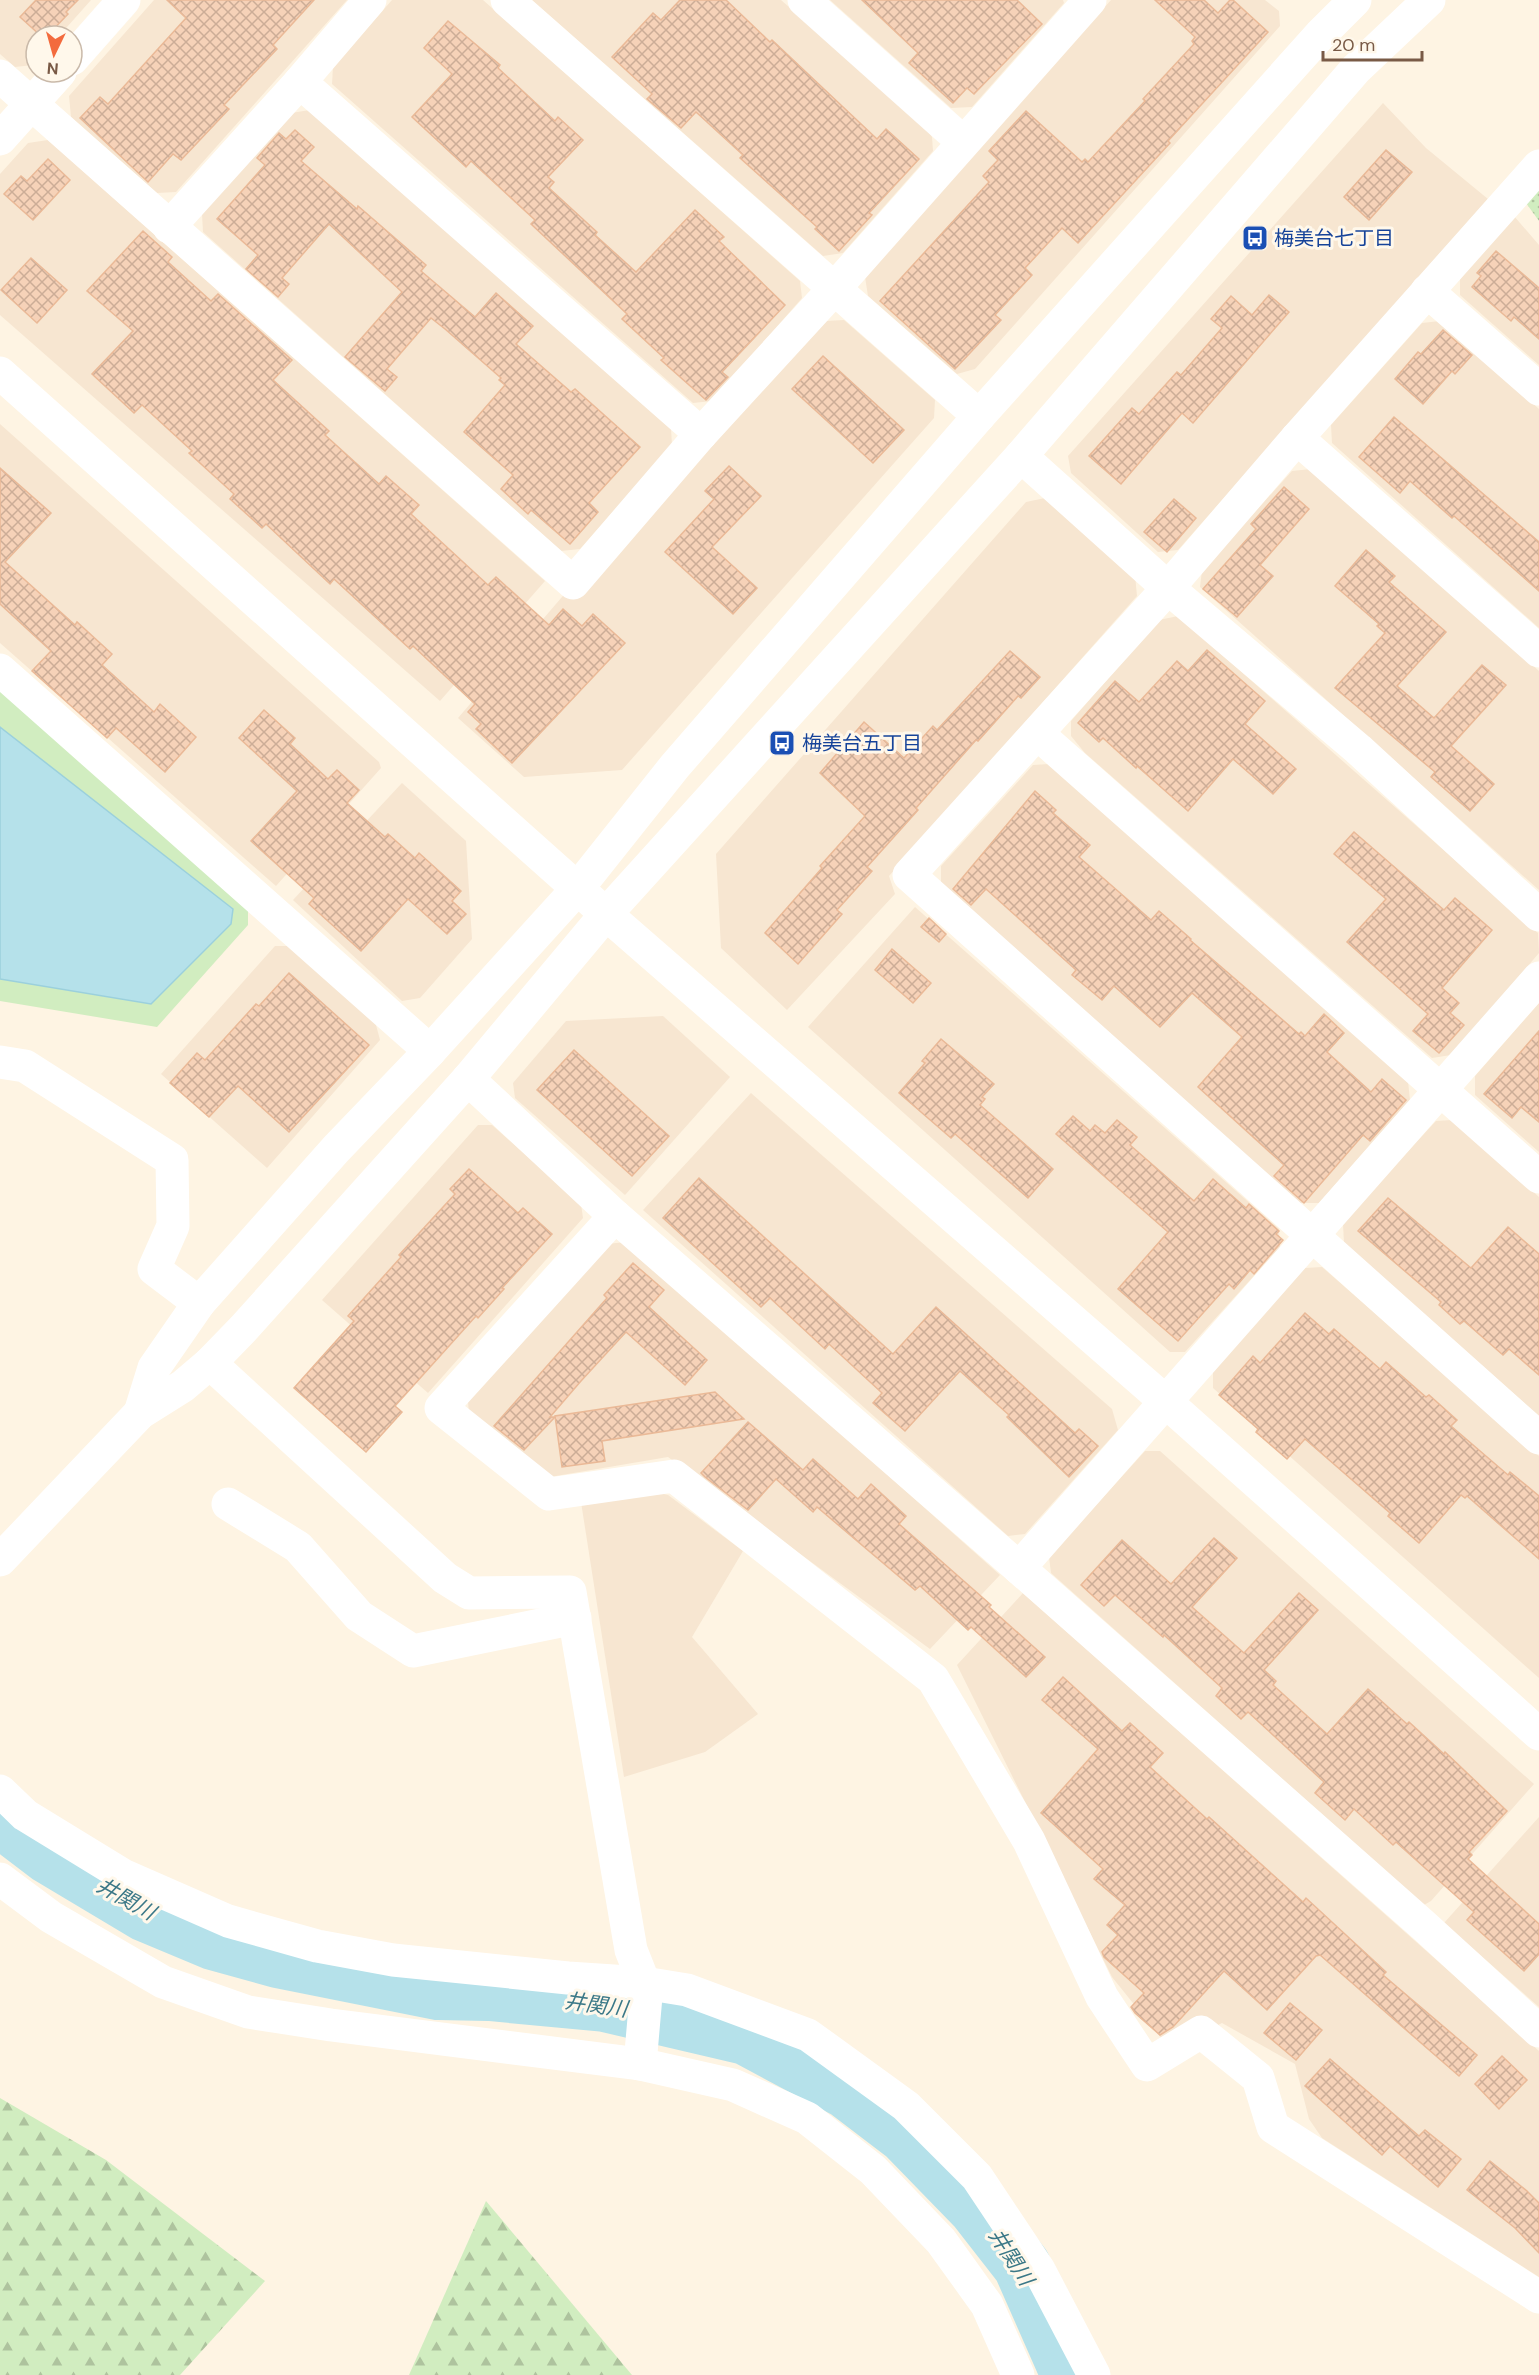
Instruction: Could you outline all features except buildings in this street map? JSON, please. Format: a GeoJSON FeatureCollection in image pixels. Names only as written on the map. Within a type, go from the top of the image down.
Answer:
{"type":"FeatureCollection","features":[{"type":"Feature","properties":{"kind":"street"},"geometry":{"type":"LineString","coordinates":[[84,45],[124,0]]}},
{"type":"Feature","properties":{"kind":"street"},"geometry":{"type":"LineString","coordinates":[[170,226],[300,82],[370,0]]}},
{"type":"Feature","properties":{"kind":"street"},"geometry":{"type":"LineString","coordinates":[[507,0],[979,416]]}},
{"type":"Feature","properties":{"kind":"street"},"geometry":{"type":"LineString","coordinates":[[804,0],[963,141]]}},
{"type":"Feature","properties":{"kind":"street"},"geometry":{"type":"LineString","coordinates":[[0,76],[573,583],[701,434],[1090,0]]}},
{"type":"Feature","properties":{"kind":"street"},"geometry":{"type":"LineString","coordinates":[[140,1413],[154,1368],[199,1303],[336,1149],[430,1051],[578,888],[675,766],[979,416],[1320,35],[1355,0]]}},
{"type":"Feature","properties":{"kind":"street"},"geometry":{"type":"LineString","coordinates":[[0,1560],[140,1413],[183,1386],[210,1363],[468,1078],[606,914],[1021,456],[1356,69],[1429,0]]}},
{"type":"Feature","properties":{"kind":"street"},"geometry":{"type":"LineString","coordinates":[[300,82],[701,434]]}},
{"type":"Feature","properties":{"kind":"street"},"geometry":{"type":"LineString","coordinates":[[0,139],[50,84]]}},
{"type":"Feature","properties":{"kind":"street"},"geometry":{"type":"LineString","coordinates":[[1539,166],[1168,588],[909,874],[1539,1438]]}},
{"type":"Feature","properties":{"kind":"street"},"geometry":{"type":"LineString","coordinates":[[1427,291],[1539,389]]}},
{"type":"Feature","properties":{"kind":"street"},"geometry":{"type":"LineString","coordinates":[[0,373],[606,914],[1165,1401],[1539,1734]]}},
{"type":"Feature","properties":{"kind":"street"},"geometry":{"type":"LineString","coordinates":[[1298,438],[1539,651]]}},
{"type":"Feature","properties":{"kind":"street"},"geometry":{"type":"LineString","coordinates":[[1021,456],[1168,588],[1358,749],[1539,915]]}},
{"type":"Feature","properties":{"kind":"street"},"geometry":{"type":"LineString","coordinates":[[0,670],[430,1051]]}},
{"type":"Feature","properties":{"kind":"street"},"geometry":{"type":"LineString","coordinates":[[1038,734],[1539,1178]]}},
{"type":"Feature","properties":{"kind":"street"},"geometry":{"type":"LineString","coordinates":[[1019,1568],[1539,978]]}},
{"type":"Feature","properties":{"kind":"street"},"geometry":{"type":"LineString","coordinates":[[0,1062],[26,1066],[172,1160],[173,1226],[154,1269],[199,1303]]}},
{"type":"Feature","properties":{"kind":"street"},"geometry":{"type":"LineString","coordinates":[[468,1078],[615,1216],[1423,1924],[1539,2031]]}},
{"type":"Feature","properties":{"kind":"street"},"geometry":{"type":"LineString","coordinates":[[615,1216],[441,1408],[549,1494],[674,1476],[933,1679],[1029,1841],[1102,1997],[1147,2065],[1201,2032],[1258,2078],[1273,2127],[1539,2297]]}},
{"type":"Feature","properties":{"kind":"street"},"geometry":{"type":"LineString","coordinates":[[210,1363],[445,1578],[469,1593],[570,1592],[631,1950],[645,1990],[642,2048]]}},
{"type":"Feature","properties":{"kind":"street"},"geometry":{"type":"LineString","coordinates":[[228,1504],[298,1547],[359,1616],[413,1651],[575,1618]]}},
{"type":"Feature","properties":{"kind":"street"},"geometry":{"type":"LineString","coordinates":[[0,1791],[25,1815],[123,1875],[228,1921],[317,1946],[393,1960],[568,1978],[645,1990],[687,1990],[808,2035],[906,2106],[977,2177],[1039,2270],[1094,2375]]}},
{"type":"Feature","properties":{"kind":"street"},"geometry":{"type":"LineString","coordinates":[[0,1879],[51,1917],[163,1982],[248,2012],[331,2025],[642,2048],[807,2118],[873,2170],[941,2241],[987,2305],[1018,2375]]}},
{"type":"Feature","properties":{"kind":"shaded area"},"geometry":{"type":"Polygon","coordinates":[[[0,0],[91,0],[70,24],[24,24],[24,66],[15,67],[0,54],[0,0]]]}},
{"type":"Feature","properties":{"kind":"shaded area"},"geometry":{"type":"Polygon","coordinates":[[[154,0],[347,0],[176,192],[157,193],[71,117],[69,96],[80,84],[84,84],[84,79],[154,0]]]}},
{"type":"Feature","properties":{"kind":"shaded area"},"geometry":{"type":"Polygon","coordinates":[[[392,0],[483,0],[800,281],[802,298],[712,401],[693,403],[332,84],[333,67],[392,0]]]}},
{"type":"Feature","properties":{"kind":"shaded area"},"geometry":{"type":"Polygon","coordinates":[[[532,0],[781,0],[925,127],[932,137],[933,151],[843,253],[823,256],[532,0]]]}},
{"type":"Feature","properties":{"kind":"shaded area"},"geometry":{"type":"Polygon","coordinates":[[[830,0],[1063,0],[1064,3],[972,107],[951,108],[830,0]]]}},
{"type":"Feature","properties":{"kind":"shaded area"},"geometry":{"type":"Polygon","coordinates":[[[1111,0],[1265,0],[1279,11],[1280,26],[975,369],[957,374],[868,296],[865,277],[1111,0]]]}},
{"type":"Feature","properties":{"kind":"shaded area"},"geometry":{"type":"Polygon","coordinates":[[[1383,103],[1426,148],[1488,199],[1178,550],[1158,552],[1071,473],[1068,456],[1383,103]]]}},
{"type":"Feature","properties":{"kind":"shaded area"},"geometry":{"type":"Polygon","coordinates":[[[310,110],[671,429],[672,445],[580,549],[561,551],[203,232],[202,214],[291,113],[310,110]]]}},
{"type":"Feature","properties":{"kind":"shaded area"},"geometry":{"type":"Polygon","coordinates":[[[48,140],[545,581],[440,701],[0,315],[0,174],[28,143],[48,140]]]}},
{"type":"Feature","properties":{"kind":"shaded area"},"geometry":{"type":"Polygon","coordinates":[[[1514,216],[1539,245],[1539,365],[1460,295],[1460,275],[1514,216]]]}},
{"type":"Feature","properties":{"kind":"shaded area"},"geometry":{"type":"Polygon","coordinates":[[[844,320],[935,400],[934,418],[622,770],[524,777],[458,718],[568,590],[826,321],[844,320]]]}},
{"type":"Feature","properties":{"kind":"shaded area"},"geometry":{"type":"Polygon","coordinates":[[[1440,321],[1539,409],[1539,628],[1332,443],[1331,425],[1422,323],[1440,321]]]}},
{"type":"Feature","properties":{"kind":"shaded area"},"geometry":{"type":"Polygon","coordinates":[[[0,424],[379,762],[381,768],[276,886],[0,643],[0,424]]]}},
{"type":"Feature","properties":{"kind":"shaded area"},"geometry":{"type":"Polygon","coordinates":[[[1311,469],[1539,671],[1539,890],[1200,587],[1202,570],[1292,471],[1311,469]]]}},
{"type":"Feature","properties":{"kind":"shaded area"},"geometry":{"type":"Polygon","coordinates":[[[1045,498],[1135,575],[1137,596],[889,876],[895,894],[787,1010],[721,948],[716,854],[1026,502],[1045,498]]]}},
{"type":"Feature","properties":{"kind":"shaded area"},"geometry":{"type":"Polygon","coordinates":[[[1178,616],[1538,933],[1539,953],[1451,1055],[1432,1058],[1085,753],[1071,736],[1071,721],[1159,620],[1178,616]]]}},
{"type":"Feature","properties":{"kind":"shaded area"},"geometry":{"type":"Polygon","coordinates":[[[1049,764],[1408,1081],[1410,1100],[1319,1203],[1298,1203],[941,886],[941,866],[1033,765],[1049,764]]]}},
{"type":"Feature","properties":{"kind":"shaded area"},"geometry":{"type":"Polygon","coordinates":[[[402,783],[466,841],[472,939],[420,998],[402,1001],[293,900],[402,783]]]}},
{"type":"Feature","properties":{"kind":"shaded area"},"geometry":{"type":"Polygon","coordinates":[[[915,907],[1279,1229],[1280,1247],[1185,1352],[1170,1352],[808,1027],[915,907]]]}},
{"type":"Feature","properties":{"kind":"shaded area"},"geometry":{"type":"Polygon","coordinates":[[[275,946],[290,946],[375,1021],[380,1040],[267,1168],[161,1074],[275,946]]]}},
{"type":"Feature","properties":{"kind":"shaded area"},"geometry":{"type":"Polygon","coordinates":[[[1539,1003],[1539,1152],[1475,1095],[1475,1076],[1539,1003]]]}},
{"type":"Feature","properties":{"kind":"shaded area"},"geometry":{"type":"Polygon","coordinates":[[[663,1016],[730,1077],[625,1195],[515,1098],[513,1083],[566,1021],[663,1016]]]}},
{"type":"Feature","properties":{"kind":"shaded area"},"geometry":{"type":"Polygon","coordinates":[[[751,1093],[1112,1409],[1118,1430],[1025,1534],[1008,1536],[643,1210],[751,1093]]]}},
{"type":"Feature","properties":{"kind":"shaded area"},"geometry":{"type":"Polygon","coordinates":[[[1452,1120],[1539,1197],[1539,1416],[1344,1243],[1343,1224],[1383,1178],[1436,1121],[1452,1120]]]}},
{"type":"Feature","properties":{"kind":"shaded area"},"geometry":{"type":"Polygon","coordinates":[[[478,1125],[492,1125],[581,1204],[583,1218],[428,1393],[322,1300],[478,1125]]]}},
{"type":"Feature","properties":{"kind":"shaded area"},"geometry":{"type":"Polygon","coordinates":[[[626,1242],[1000,1575],[930,1649],[668,1457],[550,1477],[469,1414],[468,1401],[607,1244],[626,1242]]]}},
{"type":"Feature","properties":{"kind":"shaded area"},"geometry":{"type":"Polygon","coordinates":[[[1322,1267],[1539,1456],[1539,1678],[1213,1388],[1213,1370],[1305,1268],[1322,1267]]]}},
{"type":"Feature","properties":{"kind":"shaded area"},"geometry":{"type":"Polygon","coordinates":[[[1145,1451],[1160,1451],[1534,1784],[1431,1901],[1424,1905],[1051,1573],[1049,1557],[1145,1451]]]}},
{"type":"Feature","properties":{"kind":"shaded area"},"geometry":{"type":"Polygon","coordinates":[[[646,1490],[668,1495],[743,1551],[692,1637],[758,1714],[705,1752],[624,1777],[581,1502],[646,1490]]]}},
{"type":"Feature","properties":{"kind":"shaded area"},"geometry":{"type":"Polygon","coordinates":[[[1023,1593],[1539,2051],[1539,2277],[1322,2138],[1309,2119],[1295,2064],[1222,2023],[1181,2044],[1165,2043],[1112,1977],[957,1665],[1023,1593]]]}},
{"type":"Feature","properties":{"kind":"shaded area"},"geometry":{"type":"Polygon","coordinates":[[[1539,1817],[1539,2007],[1444,1923],[1539,1817]]]}},
{"type":"Feature","properties":{"kind":"green space"},"geometry":{"type":"Polygon","coordinates":[[[1539,188],[1539,221],[1526,203],[1539,188]]]}},
{"type":"Feature","properties":{"kind":"green space"},"geometry":{"type":"Polygon","coordinates":[[[0,687],[248,907],[248,925],[157,1027],[0,1001],[0,979],[151,1004],[233,909],[0,727],[0,687]]]}},
{"type":"Feature","properties":{"kind":"green space"},"geometry":{"type":"Polygon","coordinates":[[[0,2098],[106,2160],[265,2281],[180,2375],[0,2375],[0,2098]]]}},
{"type":"Feature","properties":{"kind":"green space"},"geometry":{"type":"Polygon","coordinates":[[[486,2201],[632,2375],[409,2375],[486,2201]]]}},
{"type":"Feature","properties":{"kind":"water"},"geometry":{"type":"Polygon","coordinates":[[[0,727],[233,909],[231,924],[151,1004],[0,979],[0,727]]]}},
{"type":"Feature","properties":{"kind":"waterway","name":"井関川"},"geometry":{"type":"LineString","coordinates":[[0,1818],[49,1855],[146,1913],[213,1941],[278,1959],[438,1991],[489,1992],[605,2003],[746,2036],[847,2090],[906,2135],[976,2207],[1022,2266],[1070,2375]]}},
{"type":"Feature","properties":{"kind":"place","name":"梅美台七丁目"},"geometry":{"type":"Point","coordinates":[1255,238]}},
{"type":"Feature","properties":{"kind":"place","name":"梅美台五丁目"},"geometry":{"type":"Point","coordinates":[782,743]}}]}
